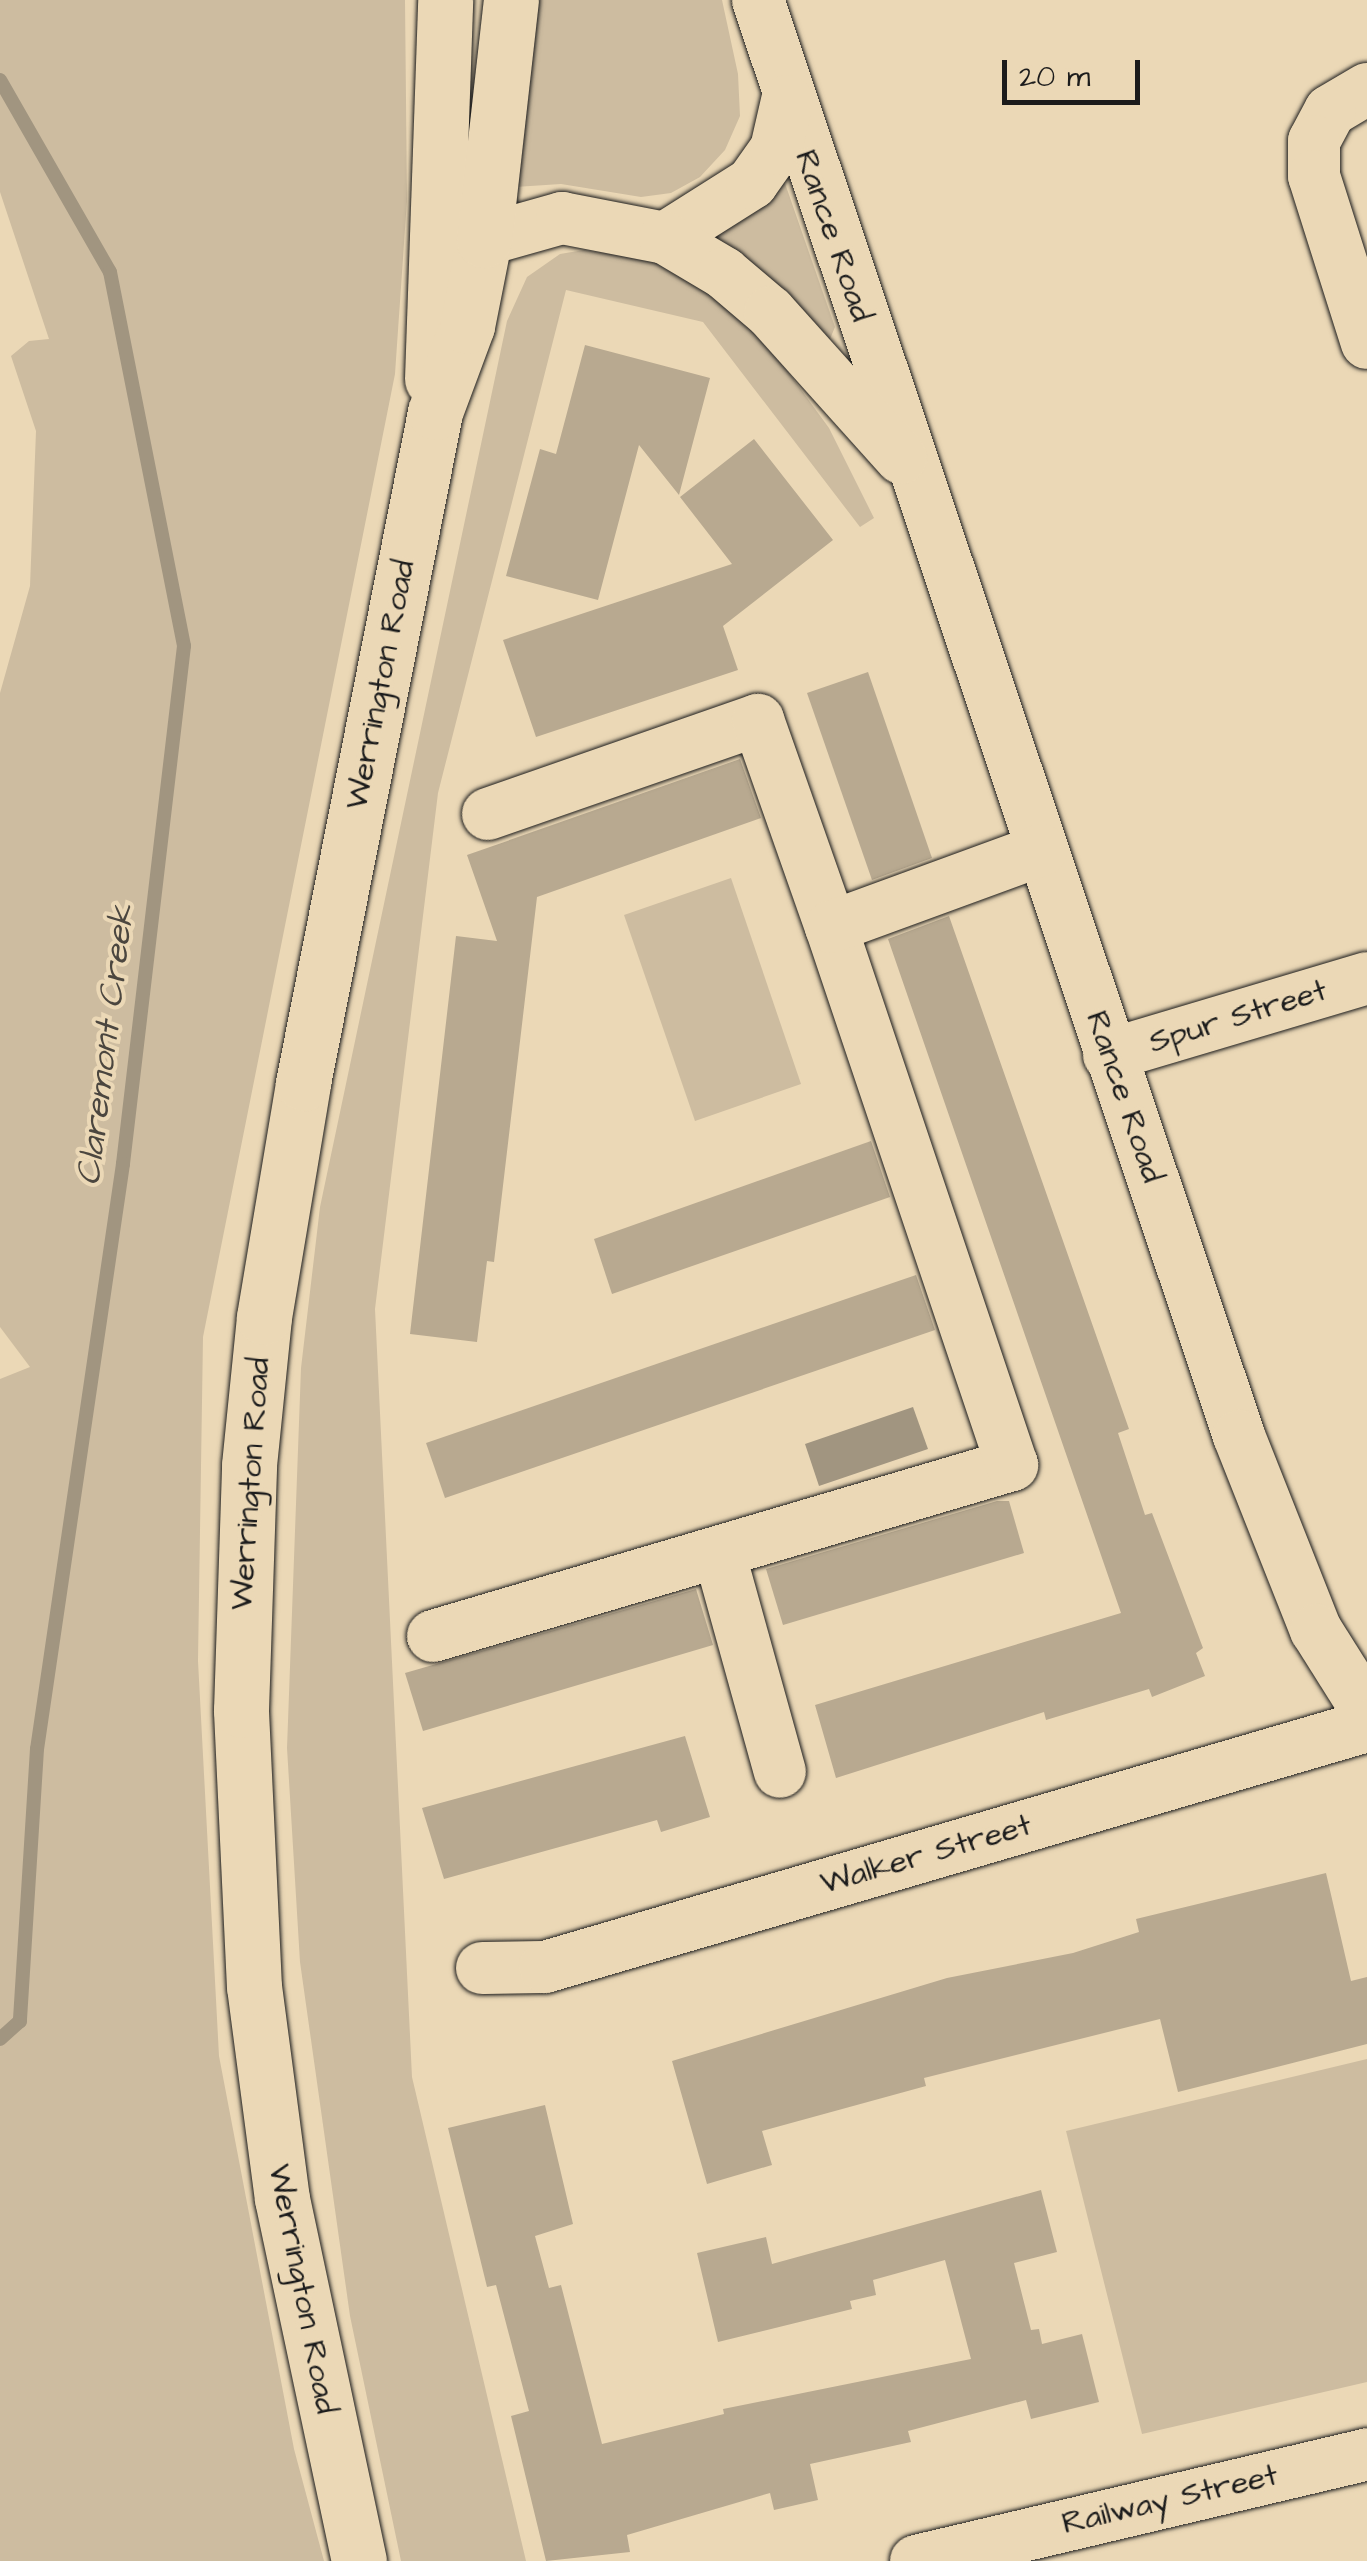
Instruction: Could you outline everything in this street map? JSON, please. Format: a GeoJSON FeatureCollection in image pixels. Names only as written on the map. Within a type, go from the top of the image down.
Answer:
{"type":"FeatureCollection","features":[{"type":"Feature","properties":{"kind":"main road","name":"Werrington Road"},"geometry":{"type":"LineString","coordinates":[[435,412],[429,337],[440,211],[446,0]]}},
{"type":"Feature","properties":{"kind":"main road","name":"Werrington Road"},"geometry":{"type":"LineString","coordinates":[[359,2561],[282,2199],[254,1988],[241,1710],[245,1540],[274,1242],[435,412],[468,326],[484,240],[511,0]]}},
{"type":"Feature","properties":{"kind":"street","name":"Rance Road"},"geometry":{"type":"LineString","coordinates":[[758,0],[787,101],[1264,1506],[1316,1630],[1367,1710]]}},
{"type":"Feature","properties":{"kind":"street"},"geometry":{"type":"LineString","coordinates":[[1367,89],[1330,111],[1314,141],[1314,176],[1367,343]]}},
{"type":"Feature","properties":{"kind":"street"},"geometry":{"type":"LineString","coordinates":[[665,238],[752,183],[776,148],[787,101]]}},
{"type":"Feature","properties":{"kind":"street","name":"Rance Road"},"geometry":{"type":"LineString","coordinates":[[484,240],[562,218],[665,238],[724,273],[770,312],[913,470]]}},
{"type":"Feature","properties":{"kind":"street"},"geometry":{"type":"LineString","coordinates":[[433,1636],[1012,1465],[758,720],[488,814]]}},
{"type":"Feature","properties":{"kind":"street"},"geometry":{"type":"LineString","coordinates":[[831,927],[1041,850]]}},
{"type":"Feature","properties":{"kind":"street","name":"Spur Street"},"geometry":{"type":"LineString","coordinates":[[1109,1055],[1367,978]]}},
{"type":"Feature","properties":{"kind":"street"},"geometry":{"type":"LineString","coordinates":[[719,1552],[780,1772]]}},
{"type":"Feature","properties":{"kind":"street","name":"Walker Street"},"geometry":{"type":"LineString","coordinates":[[482,1968],[544,1967],[1367,1726]]}},
{"type":"Feature","properties":{"kind":"street","name":"Railway Street"},"geometry":{"type":"LineString","coordinates":[[916,2561],[1367,2454]]}},
{"type":"Feature","properties":{"kind":"shaded area"},"geometry":{"type":"Polygon","coordinates":[[[0,0],[405,0],[407,200],[395,374],[203,1337],[198,1661],[219,2056],[294,2449],[324,2561],[0,2561],[0,1379],[30,1367],[0,1327],[0,693],[30,586],[36,431],[11,356],[29,341],[49,339],[0,192],[0,0]]]}},
{"type":"Feature","properties":{"kind":"shaded area"},"geometry":{"type":"Polygon","coordinates":[[[537,0],[722,0],[738,74],[740,116],[725,150],[700,177],[671,193],[641,197],[561,184],[515,187],[537,0]]]}},
{"type":"Feature","properties":{"kind":"shaded area"},"geometry":{"type":"Polygon","coordinates":[[[780,169],[835,327],[830,339],[824,340],[713,237],[780,169]]]}},
{"type":"Feature","properties":{"kind":"shaded area"},"geometry":{"type":"Polygon","coordinates":[[[584,250],[654,261],[723,302],[764,339],[829,428],[874,518],[860,527],[703,322],[566,290],[438,793],[375,1309],[412,2077],[526,2561],[401,2561],[350,2316],[300,1962],[287,1748],[301,1368],[320,1207],[507,321],[527,277],[560,254],[584,250]]]}},
{"type":"Feature","properties":{"kind":"shaded area"},"geometry":{"type":"Polygon","coordinates":[[[731,878],[801,1084],[695,1121],[624,915],[731,878]]]}},
{"type":"Feature","properties":{"kind":"shaded area"},"geometry":{"type":"Polygon","coordinates":[[[913,1407],[928,1449],[819,1486],[805,1444],[913,1407]]]}},
{"type":"Feature","properties":{"kind":"shaded area"},"geometry":{"type":"Polygon","coordinates":[[[1367,2059],[1367,2382],[1142,2434],[1066,2131],[1367,2059]]]}},
{"type":"Feature","properties":{"kind":"building"},"geometry":{"type":"Polygon","coordinates":[[[585,345],[710,378],[679,495],[639,445],[598,600],[506,576],[540,449],[556,454],[585,345]]]}},
{"type":"Feature","properties":{"kind":"building"},"geometry":{"type":"Polygon","coordinates":[[[754,439],[833,540],[723,626],[738,670],[536,737],[503,640],[732,564],[680,497],[754,439]]]}},
{"type":"Feature","properties":{"kind":"building"},"geometry":{"type":"Polygon","coordinates":[[[868,672],[932,858],[872,880],[807,693],[868,672]]]}},
{"type":"Feature","properties":{"kind":"building"},"geometry":{"type":"Polygon","coordinates":[[[740,759],[761,818],[537,897],[494,1262],[487,1261],[477,1342],[410,1334],[456,936],[497,941],[467,855],[740,759]]]}},
{"type":"Feature","properties":{"kind":"building"},"geometry":{"type":"Polygon","coordinates":[[[949,916],[1129,1429],[1118,1433],[1145,1515],[1152,1513],[1203,1648],[1196,1653],[1205,1676],[1152,1697],[1149,1689],[1046,1720],[1044,1712],[836,1778],[815,1705],[1121,1613],[888,939],[949,916]]]}},
{"type":"Feature","properties":{"kind":"building"},"geometry":{"type":"Polygon","coordinates":[[[871,1141],[890,1197],[612,1294],[594,1239],[871,1141]]]}},
{"type":"Feature","properties":{"kind":"building"},"geometry":{"type":"Polygon","coordinates":[[[916,1275],[935,1330],[445,1498],[426,1443],[916,1275]]]}},
{"type":"Feature","properties":{"kind":"building"},"geometry":{"type":"Polygon","coordinates":[[[997,1501],[1009,1501],[1024,1553],[783,1625],[766,1569],[997,1501]]]}},
{"type":"Feature","properties":{"kind":"building"},"geometry":{"type":"Polygon","coordinates":[[[696,1589],[713,1645],[423,1731],[405,1673],[696,1589]]]}},
{"type":"Feature","properties":{"kind":"building"},"geometry":{"type":"Polygon","coordinates":[[[685,1736],[710,1817],[661,1832],[657,1820],[444,1879],[422,1808],[685,1736]]]}},
{"type":"Feature","properties":{"kind":"building"},"geometry":{"type":"Polygon","coordinates":[[[1326,1873],[1351,1981],[1367,1977],[1367,2044],[1178,2092],[1160,2019],[924,2078],[926,2086],[762,2131],[772,2165],[707,2184],[672,2061],[947,1978],[1073,1953],[1139,1932],[1136,1919],[1326,1873]]]}},
{"type":"Feature","properties":{"kind":"building"},"geometry":{"type":"Polygon","coordinates":[[[545,2105],[573,2224],[535,2236],[549,2288],[561,2285],[602,2444],[724,2414],[723,2409],[971,2359],[945,2260],[873,2280],[876,2295],[850,2301],[852,2309],[718,2342],[697,2253],[766,2237],[772,2264],[1041,2190],[1057,2252],[1014,2263],[1031,2330],[1039,2329],[1042,2344],[1082,2334],[1099,2402],[1031,2419],[1026,2400],[908,2431],[911,2442],[810,2464],[818,2500],[774,2510],[770,2493],[627,2535],[630,2552],[546,2561],[511,2416],[529,2411],[496,2285],[487,2287],[448,2128],[545,2105]]]}},
{"type":"Feature","properties":{"kind":"waterway","name":"Claremont Creek"},"geometry":{"type":"LineString","coordinates":[[0,80],[110,272],[184,646],[123,1164],[37,1749],[20,2021],[0,2039]]}}]}
